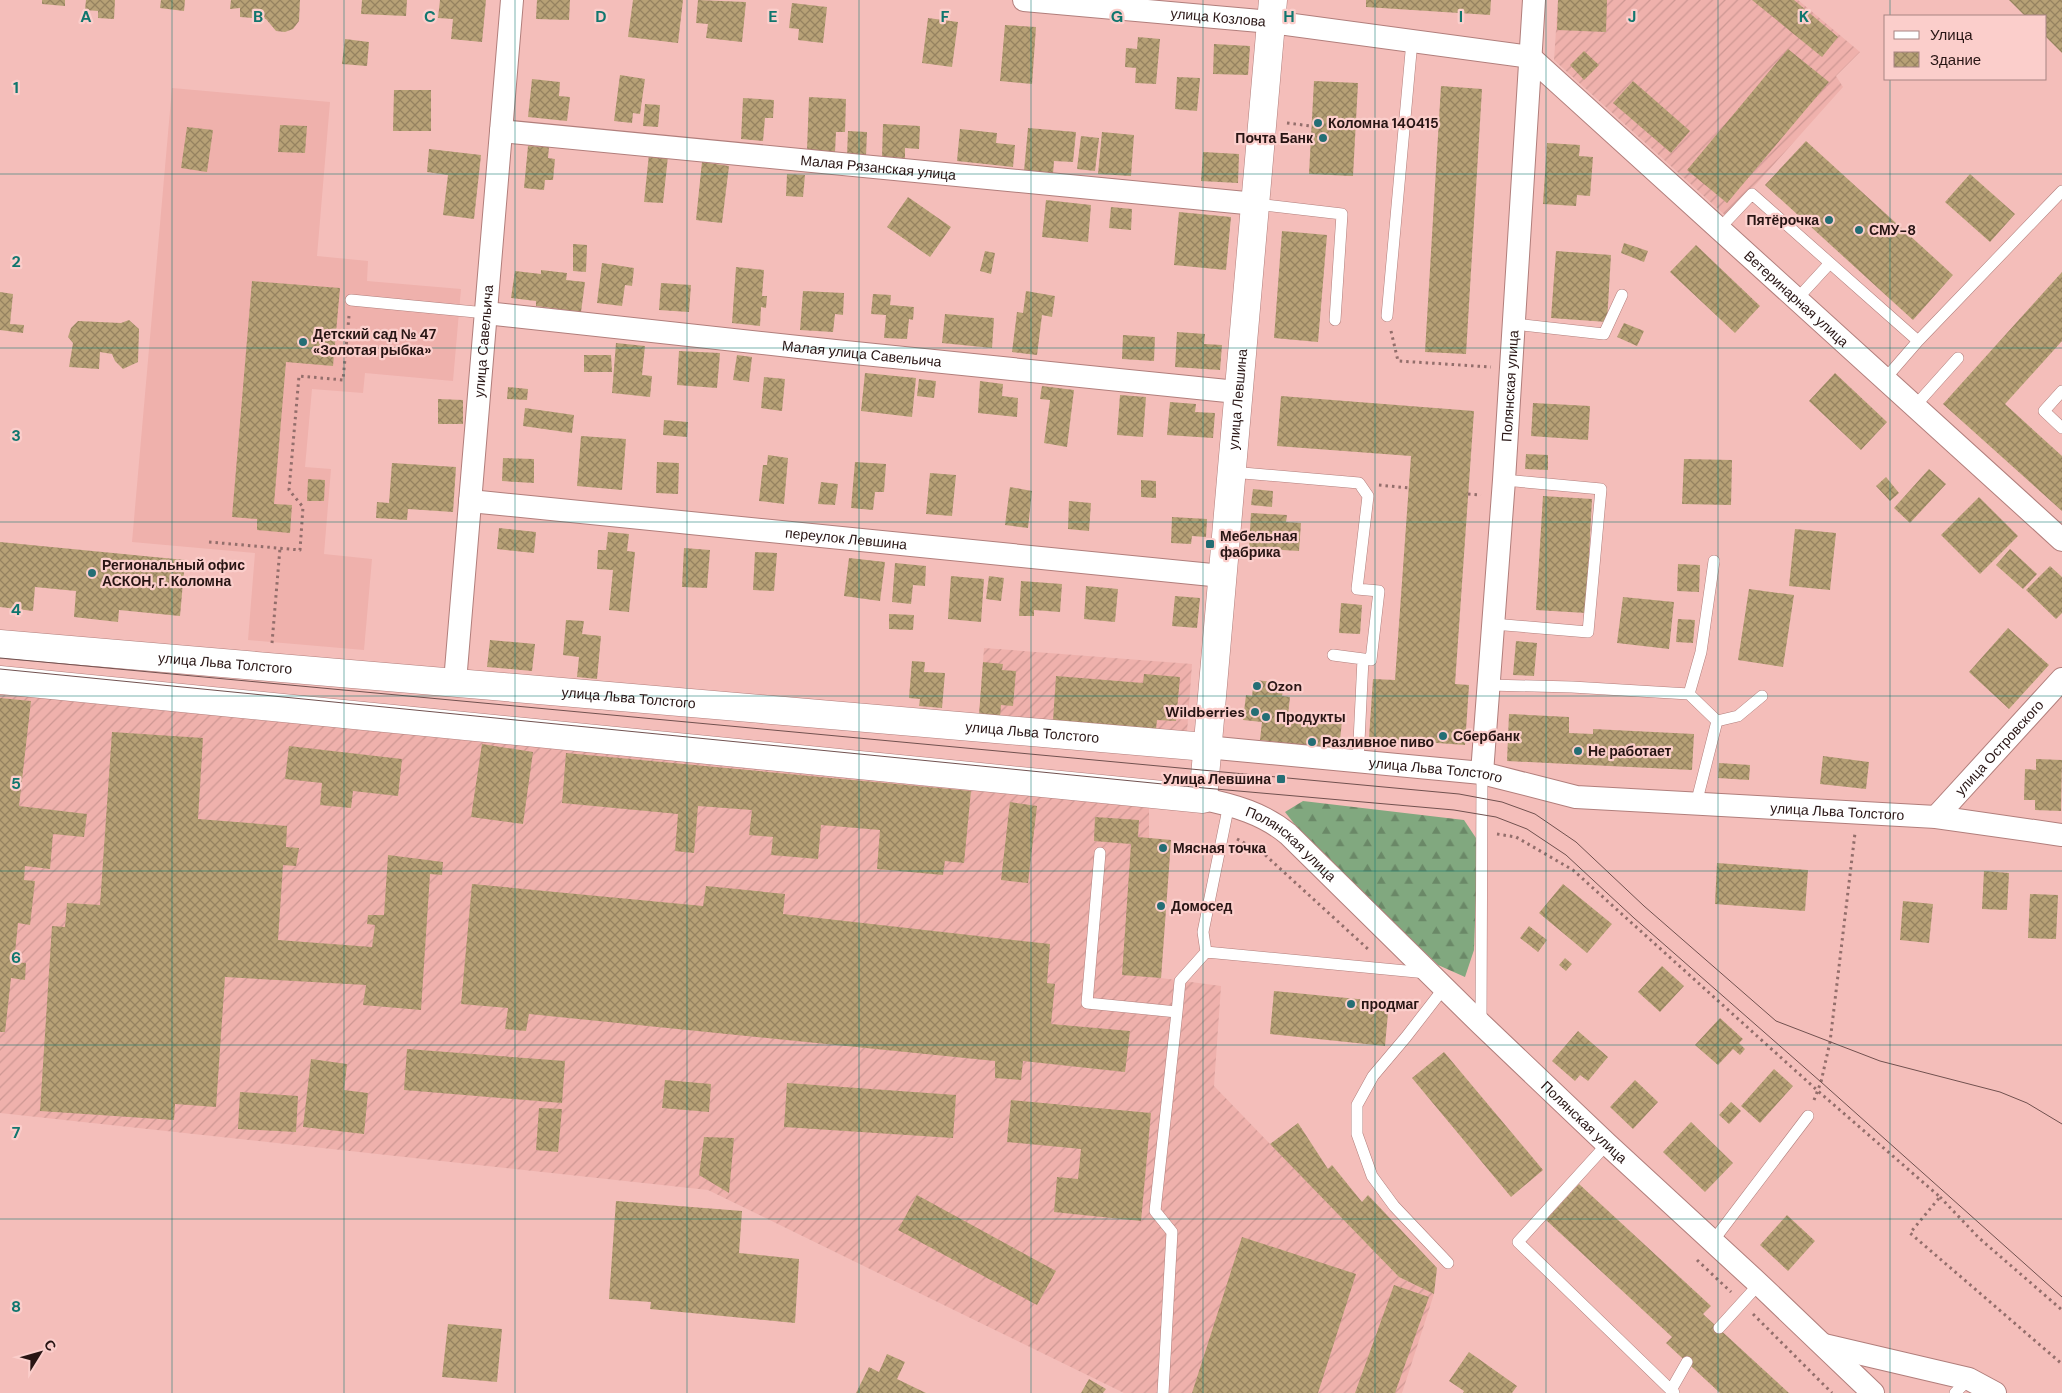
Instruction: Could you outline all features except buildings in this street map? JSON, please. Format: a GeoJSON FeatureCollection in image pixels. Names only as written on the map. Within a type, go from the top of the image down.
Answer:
{"type":"FeatureCollection","features":[{"type":"Feature","properties":{"kind":"street","name":"улица Савельича"},"geometry":{"type":"LineString","coordinates":[[455,682],[512,0]]}},
{"type":"Feature","properties":{"kind":"street","name":"улица Козлова"},"geometry":{"type":"LineString","coordinates":[[1024,0],[1272,11],[1412,41],[1530,57]]}},
{"type":"Feature","properties":{"kind":"street","name":"Полянская улица"},"geometry":{"type":"LineString","coordinates":[[1482,773],[1504,480],[1534,0]]}},
{"type":"Feature","properties":{"kind":"street","name":"улица Левшина"},"geometry":{"type":"LineString","coordinates":[[1203,799],[1237,392],[1256,204],[1272,11]]}},
{"type":"Feature","properties":{"kind":"street","name":"Ветеринарная улица"},"geometry":{"type":"LineString","coordinates":[[1530,57],[2062,540]]}},
{"type":"Feature","properties":{"kind":"street","name":"Малая Рязанская улица"},"geometry":{"type":"LineString","coordinates":[[501,131],[1256,204]]}},
{"type":"Feature","properties":{"kind":"street","name":"Малая улица Савельича"},"geometry":{"type":"LineString","coordinates":[[486,313],[1237,392]]}},
{"type":"Feature","properties":{"kind":"street","name":"переулок Левшина"},"geometry":{"type":"LineString","coordinates":[[470,501],[1222,576]]}},
{"type":"Feature","properties":{"kind":"street","name":"улица Льва Толстого"},"geometry":{"type":"LineString","coordinates":[[0,644],[1206,747],[1482,773],[1576,797],[1936,817],[2062,835]]}},
{"type":"Feature","properties":{"kind":"street","name":"улица Островского"},"geometry":{"type":"LineString","coordinates":[[1936,817],[2062,679]]}},
{"type":"Feature","properties":{"kind":"street"},"geometry":{"type":"LineString","coordinates":[[0,680],[1203,799]]}},
{"type":"Feature","properties":{"kind":"street","name":"Полянская улица"},"geometry":{"type":"LineString","coordinates":[[1203,799],[1229,804],[1274,822],[1288,834],[1481,1024],[1874,1393]]}},
{"type":"Feature","properties":{"kind":"street"},"geometry":{"type":"LineString","coordinates":[[1823,1345],[1962,1386],[1995,1393]]}},
{"type":"Feature","properties":{"kind":"lane"},"geometry":{"type":"LineString","coordinates":[[1387,316],[1412,41]]}},
{"type":"Feature","properties":{"kind":"lane"},"geometry":{"type":"LineString","coordinates":[[1885,379],[1918,340],[2062,191]]}},
{"type":"Feature","properties":{"kind":"lane"},"geometry":{"type":"LineString","coordinates":[[1720,228],[1752,194],[1918,340]]}},
{"type":"Feature","properties":{"kind":"lane"},"geometry":{"type":"LineString","coordinates":[[1256,204],[1342,214],[1335,320]]}},
{"type":"Feature","properties":{"kind":"lane"},"geometry":{"type":"LineString","coordinates":[[1797,299],[1830,263]]}},
{"type":"Feature","properties":{"kind":"lane"},"geometry":{"type":"LineString","coordinates":[[1514,324],[1604,334],[1622,295]]}},
{"type":"Feature","properties":{"kind":"lane"},"geometry":{"type":"LineString","coordinates":[[351,300],[486,313]]}},
{"type":"Feature","properties":{"kind":"lane"},"geometry":{"type":"LineString","coordinates":[[1915,406],[1958,358]]}},
{"type":"Feature","properties":{"kind":"lane"},"geometry":{"type":"LineString","coordinates":[[2062,392],[2044,411],[2062,428]]}},
{"type":"Feature","properties":{"kind":"lane"},"geometry":{"type":"LineString","coordinates":[[1231,472],[1358,483],[1368,496],[1357,589],[1378,591],[1371,660],[1333,656]]}},
{"type":"Feature","properties":{"kind":"lane"},"geometry":{"type":"LineString","coordinates":[[1493,624],[1588,632],[1601,489],[1504,480]]}},
{"type":"Feature","properties":{"kind":"lane"},"geometry":{"type":"LineString","coordinates":[[1688,694],[1701,652],[1714,561]]}},
{"type":"Feature","properties":{"kind":"lane"},"geometry":{"type":"LineString","coordinates":[[1358,762],[1363,659]]}},
{"type":"Feature","properties":{"kind":"lane"},"geometry":{"type":"LineString","coordinates":[[1489,685],[1572,687],[1688,694],[1717,721]]}},
{"type":"Feature","properties":{"kind":"lane"},"geometry":{"type":"LineString","coordinates":[[1717,721],[1738,716],[1762,696]]}},
{"type":"Feature","properties":{"kind":"lane"},"geometry":{"type":"LineString","coordinates":[[1696,804],[1717,721]]}},
{"type":"Feature","properties":{"kind":"lane"},"geometry":{"type":"LineString","coordinates":[[1481,1024],[1482,773]]}},
{"type":"Feature","properties":{"kind":"lane"},"geometry":{"type":"LineString","coordinates":[[1206,952],[1203,932],[1229,804]]}},
{"type":"Feature","properties":{"kind":"lane"},"geometry":{"type":"LineString","coordinates":[[1100,853],[1087,1004],[1177,1012]]}},
{"type":"Feature","properties":{"kind":"lane"},"geometry":{"type":"LineString","coordinates":[[1206,952],[1436,980],[1406,1037],[1373,1076],[1357,1105],[1357,1134],[1372,1176],[1394,1206],[1448,1263]]}},
{"type":"Feature","properties":{"kind":"lane"},"geometry":{"type":"LineString","coordinates":[[1163,1393],[1172,1232],[1155,1212],[1180,980],[1206,952]]}},
{"type":"Feature","properties":{"kind":"lane"},"geometry":{"type":"LineString","coordinates":[[1713,1242],[1808,1116]]}},
{"type":"Feature","properties":{"kind":"lane"},"geometry":{"type":"LineString","coordinates":[[1607,1144],[1518,1242],[1673,1391],[1687,1362]]}},
{"type":"Feature","properties":{"kind":"lane"},"geometry":{"type":"LineString","coordinates":[[1718,1328],[1760,1284]]}},
{"type":"Feature","properties":{"kind":"path"},"geometry":{"type":"LineString","coordinates":[[209,542],[300,550],[303,507],[289,490],[298,376],[343,380],[351,300]]}},
{"type":"Feature","properties":{"kind":"path"},"geometry":{"type":"LineString","coordinates":[[1387,316],[1398,361],[1492,368]]}},
{"type":"Feature","properties":{"kind":"path"},"geometry":{"type":"LineString","coordinates":[[1468,494],[1484,495]]}},
{"type":"Feature","properties":{"kind":"path"},"geometry":{"type":"LineString","coordinates":[[270,652],[280,548]]}},
{"type":"Feature","properties":{"kind":"path"},"geometry":{"type":"LineString","coordinates":[[1822,1082],[1830,1042],[1858,813]]}},
{"type":"Feature","properties":{"kind":"path"},"geometry":{"type":"LineString","coordinates":[[1488,833],[1516,837],[1573,870],[1818,1091],[1940,1197],[1979,1238],[2062,1310]]}},
{"type":"Feature","properties":{"kind":"path"},"geometry":{"type":"LineString","coordinates":[[1940,1197],[1910,1233],[2062,1364]]}},
{"type":"Feature","properties":{"kind":"shaded area"},"geometry":{"type":"Polygon","coordinates":[[[1558,0],[1798,0],[1860,52],[1836,76],[1843,87],[1727,217],[1554,60],[1558,0]]]}},
{"type":"Feature","properties":{"kind":"shaded area","name":"Детский сад № 47 «Золотая рыбка»"},"geometry":{"type":"Polygon","coordinates":[[[172,88],[330,102],[317,256],[368,261],[367,281],[461,289],[453,381],[365,373],[363,393],[312,389],[305,467],[331,469],[324,554],[372,559],[364,650],[248,640],[255,553],[132,542],[172,88]]]}},
{"type":"Feature","properties":{"kind":"shaded area"},"geometry":{"type":"Polygon","coordinates":[[[984,648],[1192,664],[1187,732],[979,715],[984,648]]]}},
{"type":"Feature","properties":{"kind":"shaded area"},"geometry":{"type":"Polygon","coordinates":[[[0,688],[1149,808],[1149,838],[1171,840],[1161,978],[1221,986],[1214,1086],[1399,1277],[1434,1294],[1402,1393],[1124,1393],[708,1190],[0,1113],[0,688]]]}},
{"type":"Feature","properties":{"kind":"green space"},"geometry":{"type":"Polygon","coordinates":[[[1303,801],[1464,820],[1478,841],[1474,950],[1465,977],[1438,965],[1307,840],[1285,812],[1303,801]]]}},
{"type":"Feature","properties":{"kind":"tram line"},"geometry":{"type":"LineString","coordinates":[[0,658],[1459,794],[1502,802],[1535,814],[1576,842],[1644,906],[1776,1021],[1880,1061],[2000,1092],[2027,1103],[2062,1124]]}},
{"type":"Feature","properties":{"kind":"tram line"},"geometry":{"type":"LineString","coordinates":[[0,669],[1193,787],[1454,810],[1496,817],[1527,829],[1566,855],[1634,918],[2062,1297]]}},
{"type":"Feature","properties":{"kind":"place","name":"Коломна 140415"},"geometry":{"type":"Point","coordinates":[1318,123]}},
{"type":"Feature","properties":{"kind":"place","name":"Почта Банк"},"geometry":{"type":"Point","coordinates":[1323,138]}},
{"type":"Feature","properties":{"kind":"place","name":"Пятёрочка"},"geometry":{"type":"Point","coordinates":[1829,220]}},
{"type":"Feature","properties":{"kind":"place","name":"СМУ-8"},"geometry":{"type":"Point","coordinates":[1859,230]}},
{"type":"Feature","properties":{"kind":"place","name":"Детский сад № 47 «Золотая рыбка»"},"geometry":{"type":"Point","coordinates":[303,342]}},
{"type":"Feature","properties":{"kind":"place","name":"Мебельная фабрика"},"geometry":{"type":"Point","coordinates":[1210,544]}},
{"type":"Feature","properties":{"kind":"place","name":"Региональный офис АСКОН, г. Коломна"},"geometry":{"type":"Point","coordinates":[92,573]}},
{"type":"Feature","properties":{"kind":"place","name":"Ozon"},"geometry":{"type":"Point","coordinates":[1257,686]}},
{"type":"Feature","properties":{"kind":"place","name":"Wildberries"},"geometry":{"type":"Point","coordinates":[1255,712]}},
{"type":"Feature","properties":{"kind":"place","name":"Продукты"},"geometry":{"type":"Point","coordinates":[1266,717]}},
{"type":"Feature","properties":{"kind":"place","name":"Сбербанк"},"geometry":{"type":"Point","coordinates":[1443,736]}},
{"type":"Feature","properties":{"kind":"place","name":"Разливное пиво"},"geometry":{"type":"Point","coordinates":[1312,742]}},
{"type":"Feature","properties":{"kind":"place","name":"Не работает"},"geometry":{"type":"Point","coordinates":[1578,751]}},
{"type":"Feature","properties":{"kind":"place","name":"Улица Левшина"},"geometry":{"type":"Point","coordinates":[1281,779]}},
{"type":"Feature","properties":{"kind":"place","name":"Мясная точка"},"geometry":{"type":"Point","coordinates":[1163,848]}},
{"type":"Feature","properties":{"kind":"place","name":"Домосед"},"geometry":{"type":"Point","coordinates":[1161,906]}},
{"type":"Feature","properties":{"kind":"place","name":"продмаг"},"geometry":{"type":"Point","coordinates":[1351,1004]}}]}
